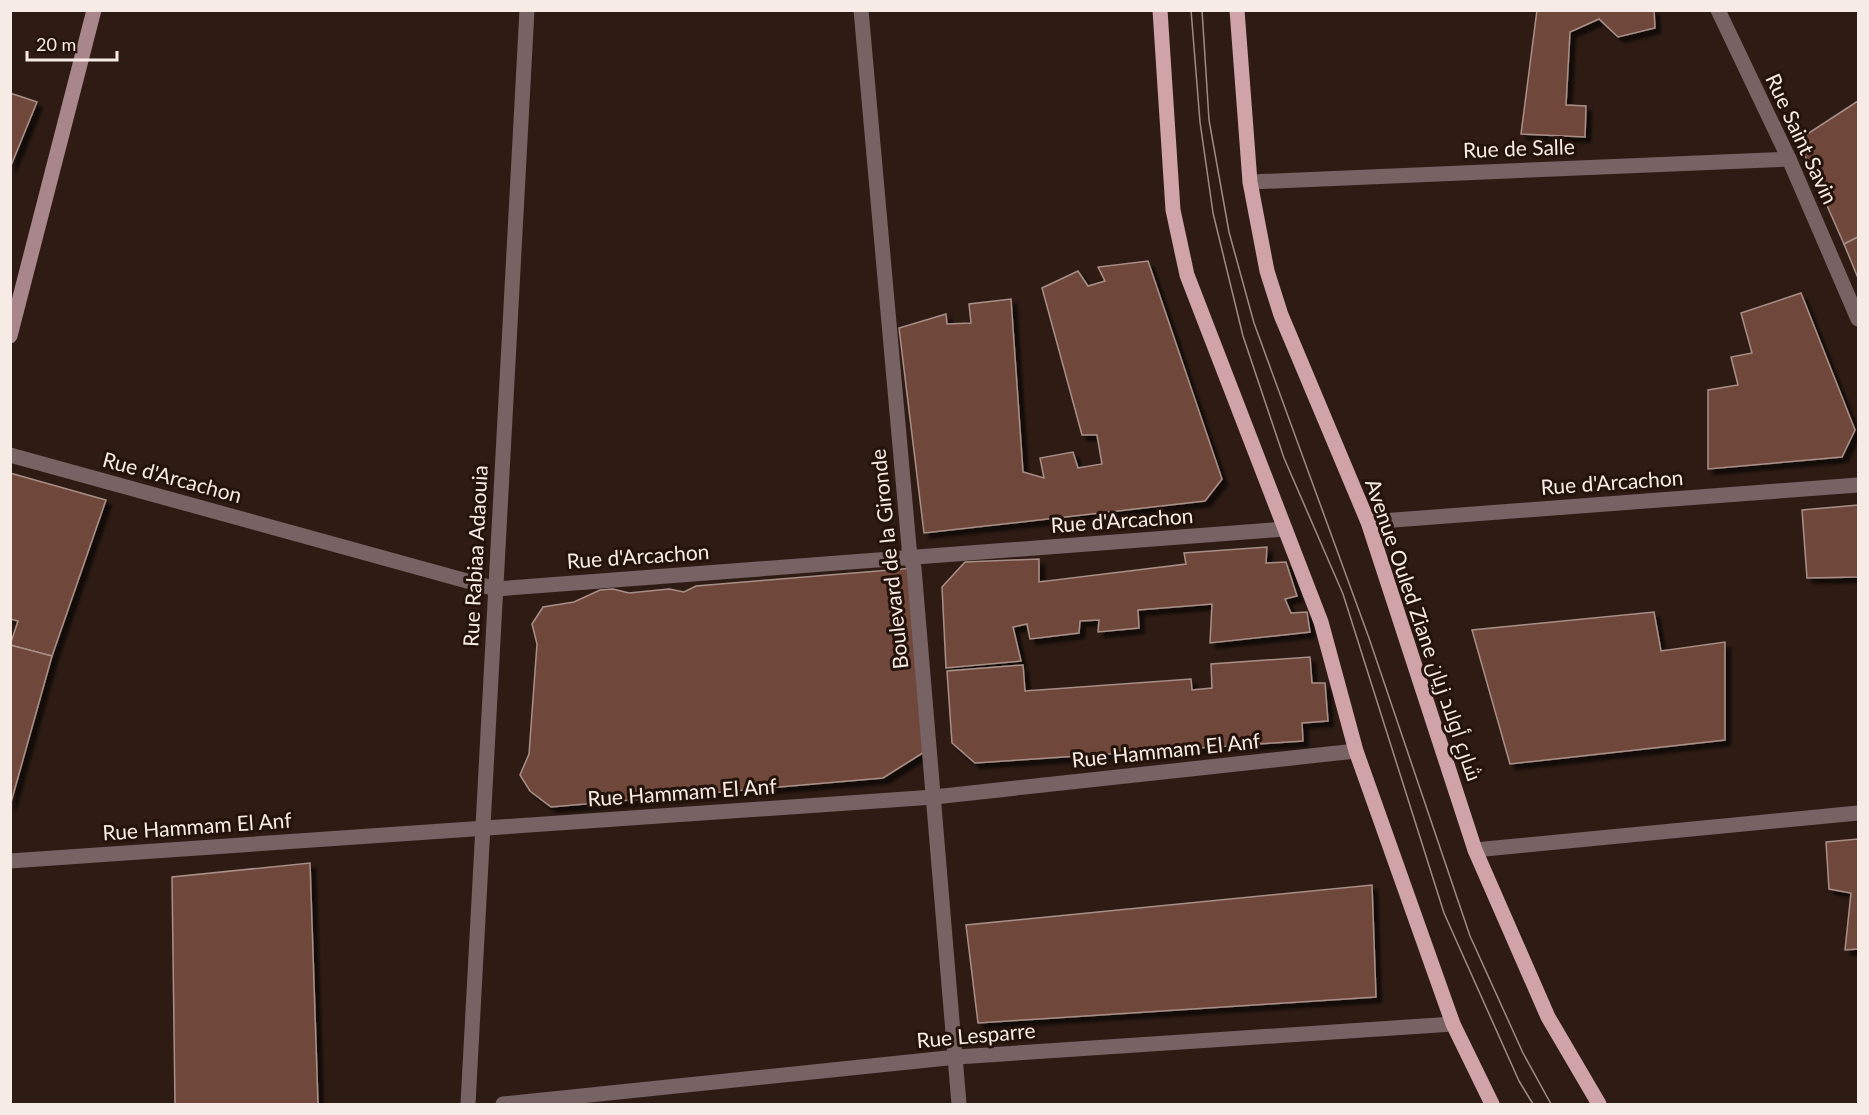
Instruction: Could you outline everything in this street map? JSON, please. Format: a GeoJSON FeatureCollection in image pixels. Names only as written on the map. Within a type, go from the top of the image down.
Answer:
{"type":"FeatureCollection","features":[{"type":"Feature","properties":{"kind":"main road"},"geometry":{"type":"LineString","coordinates":[[1160,10],[1170,172],[1178,243],[1186,275],[1322,622],[1356,751],[1453,1024],[1492,1104]]}},
{"type":"Feature","properties":{"kind":"main road","name":"Avenue Ouled Ziane شارع أولاد زيان"},"geometry":{"type":"LineString","coordinates":[[1237,10],[1250,182],[1260,238],[1281,315],[1368,522],[1475,850],[1548,1017],[1599,1104]]}},
{"type":"Feature","properties":{"kind":"street"},"geometry":{"type":"LineString","coordinates":[[10,336],[94,10]]}},
{"type":"Feature","properties":{"kind":"street","name":"Rue Rabiaa Adaouia"},"geometry":{"type":"LineString","coordinates":[[468,1104],[527,10]]}},
{"type":"Feature","properties":{"kind":"street","name":"Boulevard de la Gironde"},"geometry":{"type":"LineString","coordinates":[[861,10],[910,558],[914,568],[960,1104]]}},
{"type":"Feature","properties":{"kind":"street","name":"Rue Saint Savin"},"geometry":{"type":"LineString","coordinates":[[1718,10],[1789,159],[1858,319]]}},
{"type":"Feature","properties":{"kind":"street","name":"Rue de Salle"},"geometry":{"type":"LineString","coordinates":[[1250,182],[1789,159]]}},
{"type":"Feature","properties":{"kind":"street","name":"Rue d'Arcachon"},"geometry":{"type":"LineString","coordinates":[[10,455],[496,589],[1285,529]]}},
{"type":"Feature","properties":{"kind":"street","name":"Rue d'Arcachon"},"geometry":{"type":"LineString","coordinates":[[1368,522],[1858,485]]}},
{"type":"Feature","properties":{"kind":"street","name":"Rue Hammam El Anf"},"geometry":{"type":"LineString","coordinates":[[10,861],[934,797],[1356,751]]}},
{"type":"Feature","properties":{"kind":"street"},"geometry":{"type":"LineString","coordinates":[[1475,850],[1858,813]]}},
{"type":"Feature","properties":{"kind":"street","name":"Rue Lesparre"},"geometry":{"type":"LineString","coordinates":[[503,1104],[957,1057],[1453,1024]]}},
{"type":"Feature","properties":{"kind":"building"},"geometry":{"type":"Polygon","coordinates":[[[1537,10],[1654,10],[1655,28],[1618,37],[1599,19],[1570,32],[1566,105],[1586,106],[1585,137],[1521,134],[1537,10]]]}},
{"type":"Feature","properties":{"kind":"building"},"geometry":{"type":"Polygon","coordinates":[[[10,93],[37,102],[10,168],[10,93]]]}},
{"type":"Feature","properties":{"kind":"building"},"geometry":{"type":"Polygon","coordinates":[[[1858,101],[1858,237],[1844,244],[1798,140],[1858,101]]]}},
{"type":"Feature","properties":{"kind":"building"},"geometry":{"type":"Polygon","coordinates":[[[1858,237],[1858,278],[1844,244],[1858,237]]]}},
{"type":"Feature","properties":{"kind":"building"},"geometry":{"type":"Polygon","coordinates":[[[1148,261],[1222,479],[1205,501],[924,533],[899,328],[946,314],[947,324],[971,323],[969,304],[1011,299],[1023,472],[1044,478],[1040,458],[1073,452],[1078,468],[1102,464],[1097,435],[1082,435],[1042,288],[1078,271],[1088,286],[1105,281],[1098,267],[1148,261]]]}},
{"type":"Feature","properties":{"kind":"building"},"geometry":{"type":"Polygon","coordinates":[[[1801,293],[1855,430],[1842,457],[1708,469],[1708,390],[1738,385],[1731,357],[1752,353],[1741,313],[1801,293]]]}},
{"type":"Feature","properties":{"kind":"building"},"geometry":{"type":"Polygon","coordinates":[[[10,473],[106,500],[52,656],[10,645],[18,621],[10,619],[10,473]]]}},
{"type":"Feature","properties":{"kind":"building"},"geometry":{"type":"Polygon","coordinates":[[[1858,505],[1858,577],[1807,578],[1802,510],[1858,505]]]}},
{"type":"Feature","properties":{"kind":"building"},"geometry":{"type":"Polygon","coordinates":[[[1267,547],[1266,563],[1286,562],[1297,596],[1285,599],[1291,613],[1307,612],[1310,632],[1210,643],[1212,604],[1138,610],[1139,628],[1098,632],[1099,620],[1080,621],[1079,633],[1030,639],[1027,624],[1013,627],[1021,661],[946,668],[942,587],[965,562],[1039,559],[1039,582],[1186,564],[1184,553],[1267,547]]]}},
{"type":"Feature","properties":{"kind":"building"},"geometry":{"type":"Polygon","coordinates":[[[914,568],[929,749],[883,778],[551,807],[530,791],[520,775],[529,754],[537,644],[532,624],[543,607],[574,602],[600,590],[613,589],[629,593],[669,589],[684,592],[696,586],[914,568]]]}},
{"type":"Feature","properties":{"kind":"building"},"geometry":{"type":"Polygon","coordinates":[[[1654,612],[1661,651],[1725,642],[1725,740],[1510,764],[1472,630],[1654,612]]]}},
{"type":"Feature","properties":{"kind":"building"},"geometry":{"type":"Polygon","coordinates":[[[10,645],[52,656],[10,806],[10,645]]]}},
{"type":"Feature","properties":{"kind":"building"},"geometry":{"type":"Polygon","coordinates":[[[1310,657],[1312,683],[1325,683],[1328,721],[1302,723],[1303,741],[975,763],[952,743],[947,671],[1023,665],[1025,691],[1191,679],[1192,690],[1212,688],[1211,664],[1310,657]]]}},
{"type":"Feature","properties":{"kind":"building"},"geometry":{"type":"Polygon","coordinates":[[[1858,839],[1858,949],[1845,950],[1851,893],[1829,889],[1826,842],[1858,839]]]}},
{"type":"Feature","properties":{"kind":"building"},"geometry":{"type":"Polygon","coordinates":[[[310,863],[318,1104],[175,1104],[172,877],[310,863]]]}},
{"type":"Feature","properties":{"kind":"building"},"geometry":{"type":"Polygon","coordinates":[[[1372,885],[1376,997],[978,1023],[966,925],[1372,885]]]}},
{"type":"Feature","properties":{"kind":"tram line"},"geometry":{"type":"LineString","coordinates":[[1191,10],[1200,122],[1213,213],[1243,336],[1284,458],[1343,594],[1444,913],[1519,1081],[1533,1104]]}},
{"type":"Feature","properties":{"kind":"tram line"},"geometry":{"type":"LineString","coordinates":[[1202,10],[1209,120],[1229,232],[1254,323],[1369,638],[1470,936],[1523,1053],[1551,1104]]}}]}
